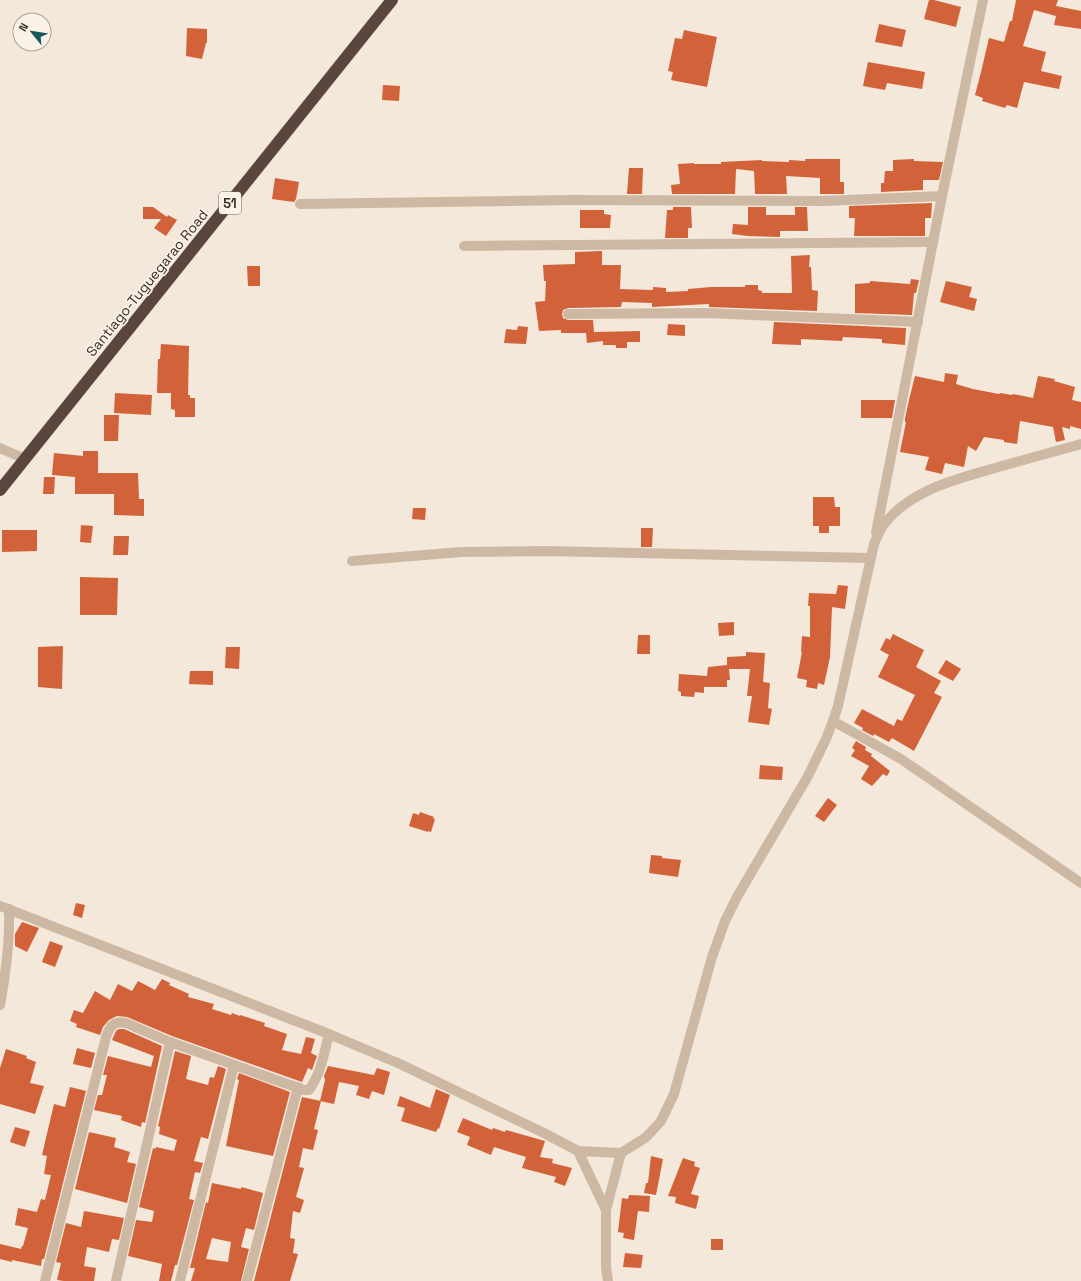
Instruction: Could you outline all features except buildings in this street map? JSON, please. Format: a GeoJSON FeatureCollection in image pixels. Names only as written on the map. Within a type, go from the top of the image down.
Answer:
{"type":"FeatureCollection","features":[{"type":"Feature","properties":{"kind":"highway","name":"Santiago-Tuguegarao Road"},"geometry":{"type":"LineString","coordinates":[[0,490],[392,0]]}},
{"type":"Feature","properties":{"kind":"street"},"geometry":{"type":"LineString","coordinates":[[4,907],[329,1034],[400,1064],[538,1130],[578,1151],[621,1153],[645,1138],[661,1121],[674,1094],[712,957],[725,921],[737,897],[808,776],[834,721],[874,544],[942,196],[983,0]]}},
{"type":"Feature","properties":{"kind":"street"},"geometry":{"type":"LineString","coordinates":[[300,204],[570,200],[823,201],[942,196]]}},
{"type":"Feature","properties":{"kind":"street"},"geometry":{"type":"LineString","coordinates":[[464,246],[933,242]]}},
{"type":"Feature","properties":{"kind":"street"},"geometry":{"type":"LineString","coordinates":[[568,314],[715,313],[918,322]]}},
{"type":"Feature","properties":{"kind":"street"},"geometry":{"type":"LineString","coordinates":[[874,544],[882,528],[892,515],[924,493],[951,481],[1081,444]]}},
{"type":"Feature","properties":{"kind":"street"},"geometry":{"type":"LineString","coordinates":[[0,448],[25,459]]}},
{"type":"Feature","properties":{"kind":"street"},"geometry":{"type":"LineString","coordinates":[[352,561],[461,552],[545,551],[871,558]]}},
{"type":"Feature","properties":{"kind":"street"},"geometry":{"type":"LineString","coordinates":[[834,721],[901,759],[1081,883]]}},
{"type":"Feature","properties":{"kind":"street"},"geometry":{"type":"LineString","coordinates":[[0,1005],[7,960],[9,932],[4,907]]}},
{"type":"Feature","properties":{"kind":"street"},"geometry":{"type":"LineString","coordinates":[[45,1281],[109,1030],[114,1024],[118,1022],[126,1023],[170,1042],[304,1090],[309,1090],[321,1067],[329,1034]]}},
{"type":"Feature","properties":{"kind":"street"},"geometry":{"type":"LineString","coordinates":[[116,1281],[170,1042]]}},
{"type":"Feature","properties":{"kind":"street"},"geometry":{"type":"LineString","coordinates":[[180,1281],[234,1065]]}},
{"type":"Feature","properties":{"kind":"street"},"geometry":{"type":"LineString","coordinates":[[247,1281],[298,1087]]}},
{"type":"Feature","properties":{"kind":"street"},"geometry":{"type":"LineString","coordinates":[[578,1151],[606,1210]]}},
{"type":"Feature","properties":{"kind":"street"},"geometry":{"type":"LineString","coordinates":[[608,1281],[606,1268],[606,1210],[621,1153]]}}]}
